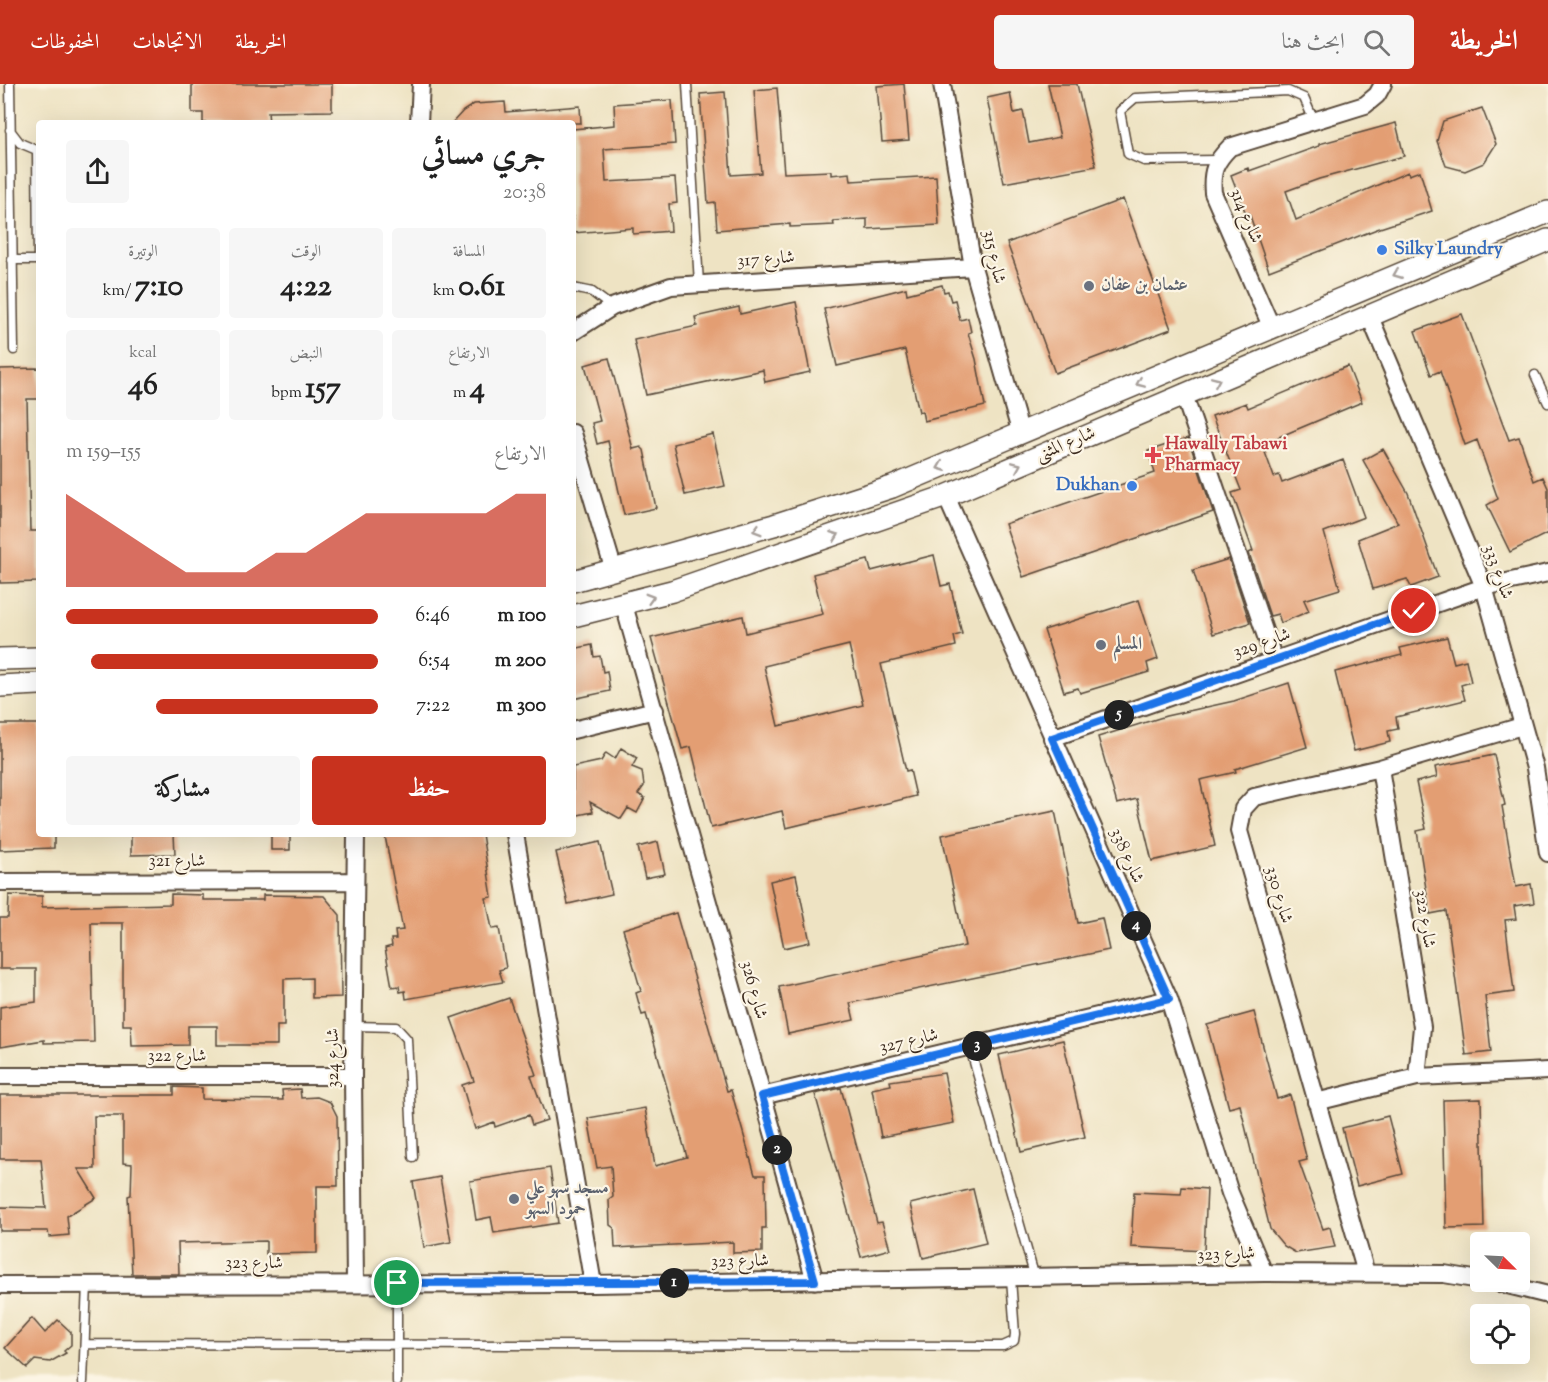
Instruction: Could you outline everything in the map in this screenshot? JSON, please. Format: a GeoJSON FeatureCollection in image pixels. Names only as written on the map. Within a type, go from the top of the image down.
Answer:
{"type":"FeatureCollection","features":[{"type":"Feature","properties":{"kind":"street"},"geometry":{"type":"LineString","coordinates":[[418,120],[422,84]]}},
{"type":"Feature","properties":{"kind":"street","name":"شارع 315"},"geometry":{"type":"LineString","coordinates":[[942,84],[973,267],[1021,434]]}},
{"type":"Feature","properties":{"kind":"street"},"geometry":{"type":"LineString","coordinates":[[1217,160],[1230,147],[1365,105],[1377,95],[1383,84]]}},
{"type":"Feature","properties":{"kind":"street","name":"شارع 314"},"geometry":{"type":"LineString","coordinates":[[1217,160],[1211,175],[1212,193],[1271,326]]}},
{"type":"Feature","properties":{"kind":"street","name":"شارع المثنى"},"geometry":{"type":"LineString","coordinates":[[576,580],[774,525],[881,490],[1021,434],[1271,326],[1548,212]]}},
{"type":"Feature","properties":{"kind":"street","name":"شارع المثنى"},"geometry":{"type":"LineString","coordinates":[[576,615],[624,605],[756,564],[946,496],[1548,240]]}},
{"type":"Feature","properties":{"kind":"street","name":"شارع 317"},"geometry":{"type":"LineString","coordinates":[[576,330],[612,307],[671,286],[973,267]]}},
{"type":"Feature","properties":{"kind":"street","name":"شارع 333"},"geometry":{"type":"LineString","coordinates":[[1370,317],[1484,587],[1522,726],[1541,768],[1548,853]]}},
{"type":"Feature","properties":{"kind":"street"},"geometry":{"type":"LineString","coordinates":[[1184,395],[1274,660]]}},
{"type":"Feature","properties":{"kind":"street"},"geometry":{"type":"LineString","coordinates":[[576,443],[614,571]]}},
{"type":"Feature","properties":{"kind":"street","name":"شارع 338"},"geometry":{"type":"LineString","coordinates":[[946,496],[1169,999],[1230,1193],[1264,1273]]}},
{"type":"Feature","properties":{"kind":"street","name":"شارع 329"},"geometry":{"type":"LineString","coordinates":[[1052,738],[1484,587],[1548,573]]}},
{"type":"Feature","properties":{"kind":"street","name":"شارع 326"},"geometry":{"type":"LineString","coordinates":[[624,605],[815,1281]]}},
{"type":"Feature","properties":{"kind":"street"},"geometry":{"type":"LineString","coordinates":[[0,659],[36,658]]}},
{"type":"Feature","properties":{"kind":"street"},"geometry":{"type":"LineString","coordinates":[[0,686],[36,684]]}},
{"type":"Feature","properties":{"kind":"street"},"geometry":{"type":"LineString","coordinates":[[576,729],[655,710]]}},
{"type":"Feature","properties":{"kind":"street","name":"شارع 330"},"geometry":{"type":"LineString","coordinates":[[1366,1273],[1239,831],[1243,809],[1254,797],[1380,768],[1522,726]]}},
{"type":"Feature","properties":{"kind":"street","name":"شارع 322"},"geometry":{"type":"LineString","coordinates":[[1380,768],[1422,1027],[1417,1077]]}},
{"type":"Feature","properties":{"kind":"street","name":"شارع 324"},"geometry":{"type":"LineString","coordinates":[[355,1283],[353,1076],[356,837]]}},
{"type":"Feature","properties":{"kind":"street"},"geometry":{"type":"LineString","coordinates":[[516,837],[593,1284]]}},
{"type":"Feature","properties":{"kind":"street","name":"شارع 321"},"geometry":{"type":"LineString","coordinates":[[0,882],[355,881]]}},
{"type":"Feature","properties":{"kind":"street","name":"شارع 327"},"geometry":{"type":"LineString","coordinates":[[762,1096],[1169,999]]}},
{"type":"Feature","properties":{"kind":"street"},"geometry":{"type":"LineString","coordinates":[[1316,1102],[1417,1077],[1548,1071]]}},
{"type":"Feature","properties":{"kind":"street","name":"شارع 322"},"geometry":{"type":"LineString","coordinates":[[0,1076],[353,1076]]}},
{"type":"Feature","properties":{"kind":"street","name":"شارع 323"},"geometry":{"type":"LineString","coordinates":[[0,1285],[593,1284],[1035,1279],[1264,1273],[1444,1274],[1470,1278]]}},
{"type":"Feature","properties":{"kind":"street"},"geometry":{"type":"LineString","coordinates":[[1530,1291],[1548,1295]]}},
{"type":"Feature","properties":{"kind":"lane"},"geometry":{"type":"LineString","coordinates":[[10,84],[14,350]]}},
{"type":"Feature","properties":{"kind":"lane"},"geometry":{"type":"LineString","coordinates":[[687,84],[699,284]]}},
{"type":"Feature","properties":{"kind":"lane"},"geometry":{"type":"LineString","coordinates":[[1217,160],[1144,161],[1128,154],[1120,111],[1134,98],[1288,91],[1304,98],[1314,121]]}},
{"type":"Feature","properties":{"kind":"lane"},"geometry":{"type":"LineString","coordinates":[[10,130],[20,143],[36,151]]}},
{"type":"Feature","properties":{"kind":"lane"},"geometry":{"type":"LineString","coordinates":[[12,260],[36,260]]}},
{"type":"Feature","properties":{"kind":"lane"},"geometry":{"type":"LineString","coordinates":[[576,289],[592,292],[612,307]]}},
{"type":"Feature","properties":{"kind":"lane"},"geometry":{"type":"LineString","coordinates":[[1535,375],[1548,403]]}},
{"type":"Feature","properties":{"kind":"lane"},"geometry":{"type":"LineString","coordinates":[[354,1026],[396,1027],[407,1039],[413,1157]]}},
{"type":"Feature","properties":{"kind":"lane"},"geometry":{"type":"LineString","coordinates":[[970,1048],[1035,1279]]}},
{"type":"Feature","properties":{"kind":"lane"},"geometry":{"type":"LineString","coordinates":[[85,1344],[1003,1346],[1014,1341],[1016,1334],[1011,1279]]}},
{"type":"Feature","properties":{"kind":"lane"},"geometry":{"type":"LineString","coordinates":[[397,1283],[397,1382]]}},
{"type":"Feature","properties":{"kind":"lane"},"geometry":{"type":"LineString","coordinates":[[83,1382],[87,1284]]}},
{"type":"Feature","properties":{"kind":"building"},"geometry":{"type":"Polygon","coordinates":[[[192,84],[332,84],[332,111],[268,112],[269,120],[203,120],[203,113],[192,113],[192,84]]]}},
{"type":"Feature","properties":{"kind":"building"},"geometry":{"type":"Polygon","coordinates":[[[904,84],[909,140],[882,142],[877,86],[904,84]]]}},
{"type":"Feature","properties":{"kind":"building"},"geometry":{"type":"Polygon","coordinates":[[[1048,84],[1077,84],[1096,166],[1004,183],[987,98],[1010,93],[1014,113],[1023,111],[1029,143],[1060,137],[1048,84]]]}},
{"type":"Feature","properties":{"kind":"building"},"geometry":{"type":"Polygon","coordinates":[[[777,88],[784,173],[831,171],[831,175],[850,173],[851,181],[936,176],[939,225],[867,229],[867,219],[833,221],[834,225],[790,227],[790,224],[717,230],[715,202],[708,203],[700,94],[725,92],[731,175],[761,173],[754,90],[777,88]]]}},
{"type":"Feature","properties":{"kind":"building"},"geometry":{"type":"Polygon","coordinates":[[[672,100],[675,144],[604,149],[606,182],[675,178],[677,203],[669,204],[671,231],[633,234],[633,228],[576,233],[576,129],[615,125],[614,104],[672,100]]]}},
{"type":"Feature","properties":{"kind":"building"},"geometry":{"type":"Polygon","coordinates":[[[505,102],[506,112],[580,106],[581,123],[576,123],[576,120],[455,120],[474,104],[505,102]]]}},
{"type":"Feature","properties":{"kind":"building"},"geometry":{"type":"Polygon","coordinates":[[[1482,108],[1496,144],[1484,163],[1465,171],[1446,166],[1437,141],[1443,121],[1482,108]]]}},
{"type":"Feature","properties":{"kind":"building"},"geometry":{"type":"Polygon","coordinates":[[[1396,123],[1404,156],[1319,179],[1286,191],[1296,220],[1408,172],[1409,175],[1420,171],[1432,211],[1377,229],[1269,271],[1249,213],[1246,214],[1231,175],[1248,168],[1249,171],[1319,146],[1319,144],[1396,123]]]}},
{"type":"Feature","properties":{"kind":"building","name":"عثمان بن عفان"},"geometry":{"type":"Polygon","coordinates":[[[1123,199],[1171,329],[1055,373],[1007,243],[1123,199]]]}},
{"type":"Feature","properties":{"kind":"building"},"geometry":{"type":"Polygon","coordinates":[[[942,285],[944,292],[948,291],[951,301],[955,300],[960,320],[968,318],[971,332],[968,333],[976,359],[985,406],[924,421],[922,411],[919,412],[905,350],[837,366],[824,309],[906,288],[907,294],[942,285]]]}},
{"type":"Feature","properties":{"kind":"building"},"geometry":{"type":"Polygon","coordinates":[[[796,302],[810,372],[765,382],[763,370],[646,395],[634,340],[697,326],[695,317],[739,307],[740,314],[796,302]]]}},
{"type":"Feature","properties":{"kind":"building"},"geometry":{"type":"Polygon","coordinates":[[[1462,314],[1509,440],[1519,437],[1534,481],[1543,477],[1548,488],[1548,533],[1510,552],[1487,505],[1498,499],[1477,440],[1465,445],[1440,371],[1431,375],[1415,331],[1462,314]]]}},
{"type":"Feature","properties":{"kind":"building"},"geometry":{"type":"Polygon","coordinates":[[[609,358],[633,449],[641,447],[644,450],[656,508],[624,515],[608,441],[597,444],[592,423],[600,421],[585,365],[609,358]]]}},
{"type":"Feature","properties":{"kind":"building"},"geometry":{"type":"Polygon","coordinates":[[[1348,366],[1362,402],[1262,444],[1274,477],[1279,475],[1282,483],[1343,460],[1364,517],[1324,532],[1340,589],[1304,600],[1309,611],[1281,623],[1278,614],[1270,616],[1249,553],[1253,551],[1232,493],[1241,490],[1212,416],[1246,403],[1248,408],[1348,366]]]}},
{"type":"Feature","properties":{"kind":"building"},"geometry":{"type":"Polygon","coordinates":[[[36,368],[36,399],[27,399],[30,531],[36,531],[36,582],[0,583],[0,369],[36,368]]]}},
{"type":"Feature","properties":{"kind":"building"},"geometry":{"type":"Polygon","coordinates":[[[713,434],[725,486],[685,495],[673,444],[713,434]]]}},
{"type":"Feature","properties":{"kind":"building"},"geometry":{"type":"Polygon","coordinates":[[[1188,438],[1213,512],[1023,577],[1005,524],[1155,473],[1148,451],[1188,438]]]}},
{"type":"Feature","properties":{"kind":"building"},"geometry":{"type":"Polygon","coordinates":[[[1383,449],[1408,493],[1438,577],[1411,587],[1407,579],[1373,589],[1358,539],[1398,523],[1363,460],[1383,449]]]}},
{"type":"Feature","properties":{"kind":"building"},"geometry":{"type":"Polygon","coordinates":[[[934,555],[941,586],[950,584],[962,634],[954,636],[956,646],[881,664],[906,771],[910,770],[916,796],[786,828],[782,811],[711,828],[691,747],[682,749],[651,638],[743,616],[746,633],[823,614],[813,574],[868,560],[871,571],[934,555]],[[849,645],[764,666],[778,726],[863,705],[849,645]]]}},
{"type":"Feature","properties":{"kind":"building"},"geometry":{"type":"Polygon","coordinates":[[[1229,559],[1250,623],[1213,634],[1193,570],[1229,559]]]}},
{"type":"Feature","properties":{"kind":"building","name":"المسلم"},"geometry":{"type":"Polygon","coordinates":[[[1139,600],[1158,659],[1147,663],[1149,672],[1080,693],[1078,688],[1064,692],[1044,630],[1139,600]]]}},
{"type":"Feature","properties":{"kind":"building"},"geometry":{"type":"Polygon","coordinates":[[[1447,637],[1454,663],[1466,660],[1471,682],[1461,685],[1465,700],[1396,717],[1398,729],[1388,731],[1390,742],[1354,751],[1335,672],[1402,655],[1400,648],[1447,637]]]}},
{"type":"Feature","properties":{"kind":"building"},"geometry":{"type":"Polygon","coordinates":[[[592,645],[594,657],[600,656],[603,672],[607,671],[610,691],[576,698],[576,648],[592,645]]]}},
{"type":"Feature","properties":{"kind":"building"},"geometry":{"type":"Polygon","coordinates":[[[1289,683],[1307,747],[1235,769],[1236,772],[1200,780],[1215,846],[1152,861],[1137,799],[1117,804],[1098,737],[1166,716],[1234,701],[1289,683]]]}},
{"type":"Feature","properties":{"kind":"building"},"geometry":{"type":"Polygon","coordinates":[[[0,724],[36,724],[36,837],[54,837],[54,848],[0,850],[0,724]]]}},
{"type":"Feature","properties":{"kind":"building"},"geometry":{"type":"Polygon","coordinates":[[[621,748],[637,758],[632,767],[642,771],[644,786],[638,794],[645,798],[637,813],[628,808],[621,819],[590,802],[593,812],[576,815],[576,766],[601,761],[606,753],[615,759],[621,748]]]}},
{"type":"Feature","properties":{"kind":"building"},"geometry":{"type":"Polygon","coordinates":[[[1494,755],[1505,805],[1502,806],[1516,887],[1531,884],[1534,903],[1514,906],[1516,919],[1505,920],[1514,992],[1485,996],[1491,1052],[1466,1055],[1446,911],[1430,914],[1417,831],[1426,829],[1416,782],[1437,777],[1435,767],[1494,755]]]}},
{"type":"Feature","properties":{"kind":"building"},"geometry":{"type":"Polygon","coordinates":[[[1055,811],[1078,923],[1102,918],[1109,950],[850,1003],[854,1020],[788,1034],[779,987],[965,946],[942,835],[1055,811]]]}},
{"type":"Feature","properties":{"kind":"building"},"geometry":{"type":"Polygon","coordinates":[[[131,837],[174,837],[175,854],[131,855],[131,837]]]}},
{"type":"Feature","properties":{"kind":"building"},"geometry":{"type":"Polygon","coordinates":[[[271,837],[290,837],[290,850],[271,850],[271,837]]]}},
{"type":"Feature","properties":{"kind":"building"},"geometry":{"type":"Polygon","coordinates":[[[385,837],[482,837],[492,897],[486,898],[492,929],[499,928],[506,968],[499,970],[503,982],[406,999],[405,991],[400,992],[399,986],[392,987],[385,948],[392,946],[391,939],[396,939],[395,931],[403,930],[385,837]]]}},
{"type":"Feature","properties":{"kind":"building"},"geometry":{"type":"Polygon","coordinates":[[[600,842],[612,894],[568,904],[556,852],[600,842]]]}},
{"type":"Feature","properties":{"kind":"building"},"geometry":{"type":"Polygon","coordinates":[[[658,842],[665,874],[645,878],[638,847],[658,842]]]}},
{"type":"Feature","properties":{"kind":"building"},"geometry":{"type":"Polygon","coordinates":[[[796,875],[810,942],[784,948],[770,881],[796,875]]]}},
{"type":"Feature","properties":{"kind":"building"},"geometry":{"type":"Polygon","coordinates":[[[171,894],[203,895],[203,900],[263,900],[263,895],[324,896],[340,915],[341,997],[312,998],[312,978],[284,979],[284,1026],[277,1026],[277,1045],[217,1045],[217,1026],[188,1026],[188,1045],[132,1046],[131,1025],[123,1025],[123,923],[91,923],[94,1042],[44,1043],[44,1040],[0,1047],[0,1007],[36,1002],[36,969],[0,969],[0,918],[8,918],[9,895],[42,896],[42,907],[171,904],[171,894]]]}},
{"type":"Feature","properties":{"kind":"building"},"geometry":{"type":"Polygon","coordinates":[[[676,913],[727,1091],[731,1090],[755,1175],[765,1175],[766,1228],[762,1228],[762,1252],[733,1253],[733,1242],[615,1248],[614,1228],[610,1225],[609,1200],[613,1197],[611,1166],[597,1168],[588,1118],[645,1108],[655,1166],[687,1157],[646,1014],[642,1015],[636,993],[641,991],[623,929],[676,913]]]}},
{"type":"Feature","properties":{"kind":"building"},"geometry":{"type":"Polygon","coordinates":[[[509,998],[536,1075],[531,1076],[547,1120],[532,1125],[529,1115],[495,1127],[494,1122],[475,1129],[462,1085],[474,1081],[451,1018],[509,998]]]}},
{"type":"Feature","properties":{"kind":"building"},"geometry":{"type":"Polygon","coordinates":[[[1254,1012],[1277,1099],[1290,1095],[1307,1160],[1299,1162],[1323,1229],[1330,1227],[1335,1247],[1296,1253],[1284,1246],[1270,1229],[1240,1105],[1229,1108],[1207,1025],[1254,1012]]]}},
{"type":"Feature","properties":{"kind":"building"},"geometry":{"type":"Polygon","coordinates":[[[1063,1040],[1085,1137],[1021,1152],[999,1055],[1063,1040]]]}},
{"type":"Feature","properties":{"kind":"building"},"geometry":{"type":"Polygon","coordinates":[[[944,1073],[954,1123],[881,1137],[872,1089],[891,1085],[890,1081],[944,1073]]]}},
{"type":"Feature","properties":{"kind":"building"},"geometry":{"type":"Polygon","coordinates":[[[174,1087],[202,1088],[202,1099],[283,1100],[282,1090],[300,1089],[301,1098],[317,1097],[330,1102],[337,1116],[338,1186],[317,1186],[317,1253],[266,1254],[266,1241],[178,1243],[179,1274],[132,1274],[128,1196],[131,1195],[132,1164],[123,1163],[123,1116],[94,1116],[95,1169],[78,1169],[96,1198],[67,1216],[69,1235],[49,1237],[48,1231],[0,1231],[0,1207],[46,1208],[41,1159],[0,1159],[0,1095],[174,1095],[174,1087]]]}},
{"type":"Feature","properties":{"kind":"building"},"geometry":{"type":"Polygon","coordinates":[[[841,1088],[877,1223],[882,1222],[890,1249],[861,1257],[815,1094],[841,1088]]]}},
{"type":"Feature","properties":{"kind":"building"},"geometry":{"type":"Polygon","coordinates":[[[1481,1099],[1484,1227],[1446,1228],[1443,1100],[1481,1099]]]}},
{"type":"Feature","properties":{"kind":"building"},"geometry":{"type":"Polygon","coordinates":[[[1388,1116],[1403,1174],[1357,1186],[1342,1128],[1388,1116]]]}},
{"type":"Feature","properties":{"kind":"building","name":"مسجد سهو علي حمود السهو"},"geometry":{"type":"Polygon","coordinates":[[[550,1168],[558,1223],[494,1233],[491,1217],[476,1220],[470,1181],[550,1168]]]}},
{"type":"Feature","properties":{"kind":"building"},"geometry":{"type":"Polygon","coordinates":[[[440,1177],[451,1242],[424,1247],[413,1182],[440,1177]]]}},
{"type":"Feature","properties":{"kind":"building"},"geometry":{"type":"Polygon","coordinates":[[[1182,1187],[1207,1189],[1204,1251],[1131,1247],[1134,1192],[1181,1194],[1182,1187]]]}},
{"type":"Feature","properties":{"kind":"building"},"geometry":{"type":"Polygon","coordinates":[[[973,1189],[986,1243],[923,1258],[910,1204],[973,1189]]]}},
{"type":"Feature","properties":{"kind":"building"},"geometry":{"type":"Polygon","coordinates":[[[32,1318],[45,1333],[58,1320],[71,1332],[71,1345],[64,1351],[66,1353],[50,1362],[35,1360],[27,1368],[5,1348],[32,1318]]]}},
{"type":"Feature","properties":{"kind":"place","name":"Silky Laundry"},"geometry":{"type":"Point","coordinates":[1382,250]}},
{"type":"Feature","properties":{"kind":"place","name":"عثمان بن عفان"},"geometry":{"type":"Point","coordinates":[1089,286]}},
{"type":"Feature","properties":{"kind":"place","name":"Hawally Tabawi Pharmacy"},"geometry":{"type":"Point","coordinates":[1153,455]}},
{"type":"Feature","properties":{"kind":"place","name":"Dukhan"},"geometry":{"type":"Point","coordinates":[1132,486]}},
{"type":"Feature","properties":{"kind":"place","name":"المسلم"},"geometry":{"type":"Point","coordinates":[1101,645]}},
{"type":"Feature","properties":{"kind":"place","name":"مسجد سهو علي حمود السهو"},"geometry":{"type":"Point","coordinates":[514,1199]}},
{"type":"Feature","properties":{"kind":"route"},"geometry":{"type":"LineString","coordinates":[[397,1283],[593,1284],[815,1281],[762,1096],[1169,999],[1052,738],[1414,611]]}}]}
